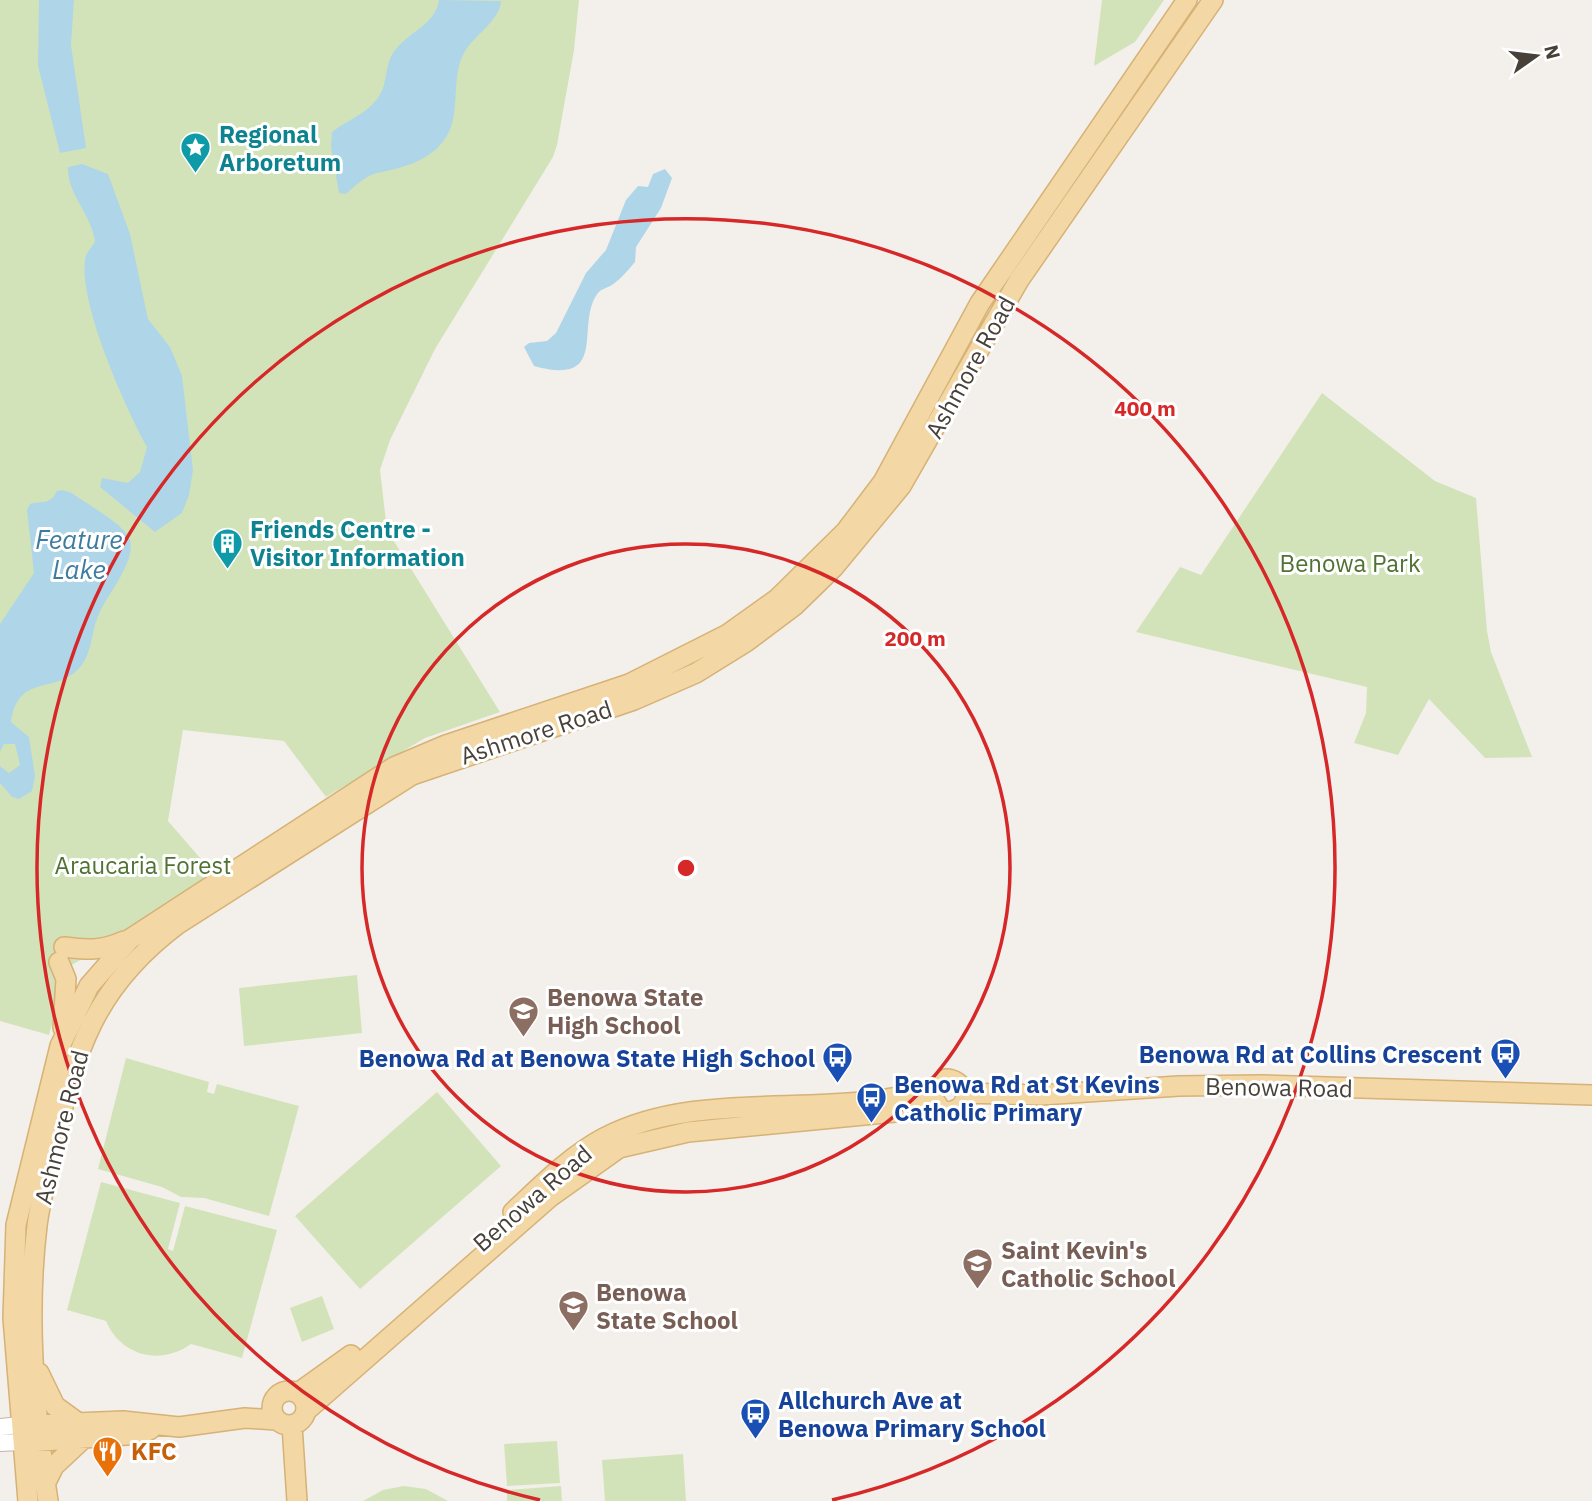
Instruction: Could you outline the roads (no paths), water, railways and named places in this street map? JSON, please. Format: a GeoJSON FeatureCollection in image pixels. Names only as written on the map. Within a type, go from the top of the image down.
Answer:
{"type":"FeatureCollection","features":[{"type":"Feature","properties":{"kind":"main road","name":"Ashmore Road"},"geometry":{"type":"LineString","coordinates":[[28,1501],[13,1318],[16,1226],[60,1046],[89,986],[130,939],[394,767],[446,746],[629,684],[728,634],[777,599],[846,531],[883,482],[980,303],[1187,0]]}},
{"type":"Feature","properties":{"kind":"main road","name":"Ashmore Road"},"geometry":{"type":"LineString","coordinates":[[46,1493],[24,1432],[34,1359],[33,1282],[37,1225],[76,1054],[91,1024],[127,969],[178,924],[412,775],[635,700],[696,673],[746,642],[794,606],[834,567],[901,486],[1019,280],[1213,0]]}},
{"type":"Feature","properties":{"kind":"main road"},"geometry":{"type":"LineString","coordinates":[[60,1046],[66,991],[62,955],[107,949],[130,939]]}},
{"type":"Feature","properties":{"kind":"main road"},"geometry":{"type":"LineString","coordinates":[[952,1079],[961,1084],[965,1094],[960,1108],[951,1112],[941,1110],[933,1098],[934,1088],[941,1081],[952,1079]]}},
{"type":"Feature","properties":{"kind":"main road","name":"Benowa Road"},"geometry":{"type":"LineString","coordinates":[[965,1094],[1049,1094],[1182,1086],[1262,1085],[1592,1095]]}},
{"type":"Feature","properties":{"kind":"main road","name":"Benowa Road"},"geometry":{"type":"LineString","coordinates":[[302,1401],[542,1186],[586,1149],[606,1137],[658,1119],[686,1114],[898,1098],[934,1088]]}},
{"type":"Feature","properties":{"kind":"main road","name":"Benowa Road"},"geometry":{"type":"LineString","coordinates":[[302,1401],[550,1197],[619,1148],[660,1136],[755,1124],[941,1110]]}},
{"type":"Feature","properties":{"kind":"main road"},"geometry":{"type":"LineString","coordinates":[[34,1359],[55,1406],[80,1430]]}},
{"type":"Feature","properties":{"kind":"main road"},"geometry":{"type":"LineString","coordinates":[[24,1432],[80,1430],[140,1434],[157,1427],[245,1418],[280,1418],[302,1420],[302,1401],[283,1392],[275,1398],[280,1418],[297,1501]]}},
{"type":"Feature","properties":{"kind":"main road"},"geometry":{"type":"LineString","coordinates":[[46,1493],[62,1456],[80,1430]]}},
{"type":"Feature","properties":{"kind":"street"},"geometry":{"type":"LineString","coordinates":[[0,1443],[24,1432]]}},
{"type":"Feature","properties":{"kind":"water"},"geometry":{"type":"Polygon","coordinates":[[[39,0],[74,0],[71,45],[86,148],[60,153],[38,66],[39,0]]]}},
{"type":"Feature","properties":{"kind":"water"},"geometry":{"type":"Polygon","coordinates":[[[439,0],[501,1],[496,15],[468,47],[460,62],[455,109],[446,138],[439,147],[420,160],[373,174],[346,194],[339,193],[331,147],[332,132],[377,99],[393,53],[426,23],[439,0]]]}},
{"type":"Feature","properties":{"kind":"water"},"geometry":{"type":"Polygon","coordinates":[[[82,164],[108,174],[130,234],[148,319],[170,347],[182,376],[193,470],[189,495],[182,513],[155,532],[100,487],[102,478],[128,483],[140,472],[147,447],[104,352],[88,297],[86,255],[95,242],[89,222],[71,187],[68,167],[82,164]]]}},
{"type":"Feature","properties":{"kind":"water"},"geometry":{"type":"Polygon","coordinates":[[[665,169],[672,178],[661,208],[636,247],[635,262],[615,283],[599,292],[592,306],[582,360],[573,368],[558,370],[534,366],[524,347],[529,343],[547,341],[556,333],[586,273],[606,250],[626,200],[638,186],[648,187],[653,174],[665,169]]]}},
{"type":"Feature","properties":{"kind":"water","name":"Feature Lake"},"geometry":{"type":"Polygon","coordinates":[[[57,491],[72,493],[121,528],[130,540],[131,549],[125,568],[96,621],[85,661],[65,679],[28,691],[15,707],[11,722],[29,737],[35,776],[32,791],[19,799],[12,797],[0,783],[0,766],[9,773],[20,765],[15,744],[4,744],[0,752],[0,624],[34,573],[27,510],[30,504],[48,501],[57,491]]]}},
{"type":"Feature","properties":{"kind":"place","name":"Regional Arboretum"},"geometry":{"type":"Point","coordinates":[196,175]}},
{"type":"Feature","properties":{"kind":"place","name":"Friends Centre - Visitor Information"},"geometry":{"type":"Point","coordinates":[227,570]}},
{"type":"Feature","properties":{"kind":"place","name":"Benowa State High School"},"geometry":{"type":"Point","coordinates":[524,1038]}},
{"type":"Feature","properties":{"kind":"place","name":"Benowa Rd at Collins Crescent"},"geometry":{"type":"Point","coordinates":[1505,1081]}},
{"type":"Feature","properties":{"kind":"place","name":"Benowa Rd at Benowa State High School"},"geometry":{"type":"Point","coordinates":[838,1085]}},
{"type":"Feature","properties":{"kind":"place","name":"Benowa Rd at St Kevins Catholic Primary"},"geometry":{"type":"Point","coordinates":[871,1125]}},
{"type":"Feature","properties":{"kind":"place","name":"Saint Kevin's Catholic School"},"geometry":{"type":"Point","coordinates":[978,1291]}},
{"type":"Feature","properties":{"kind":"place","name":"Benowa State School"},"geometry":{"type":"Point","coordinates":[573,1333]}},
{"type":"Feature","properties":{"kind":"place","name":"Allchurch Ave at Benowa Primary School"},"geometry":{"type":"Point","coordinates":[755,1441]}},
{"type":"Feature","properties":{"kind":"place","name":"KFC"},"geometry":{"type":"Point","coordinates":[108,1478]}},
{"type":"Feature","properties":{"kind":"park label","name":"Benowa Park"},"geometry":{"type":"Point","coordinates":[1350,563]}},
{"type":"Feature","properties":{"kind":"park label","name":"Araucaria Forest"},"geometry":{"type":"Point","coordinates":[143,865]}}]}
